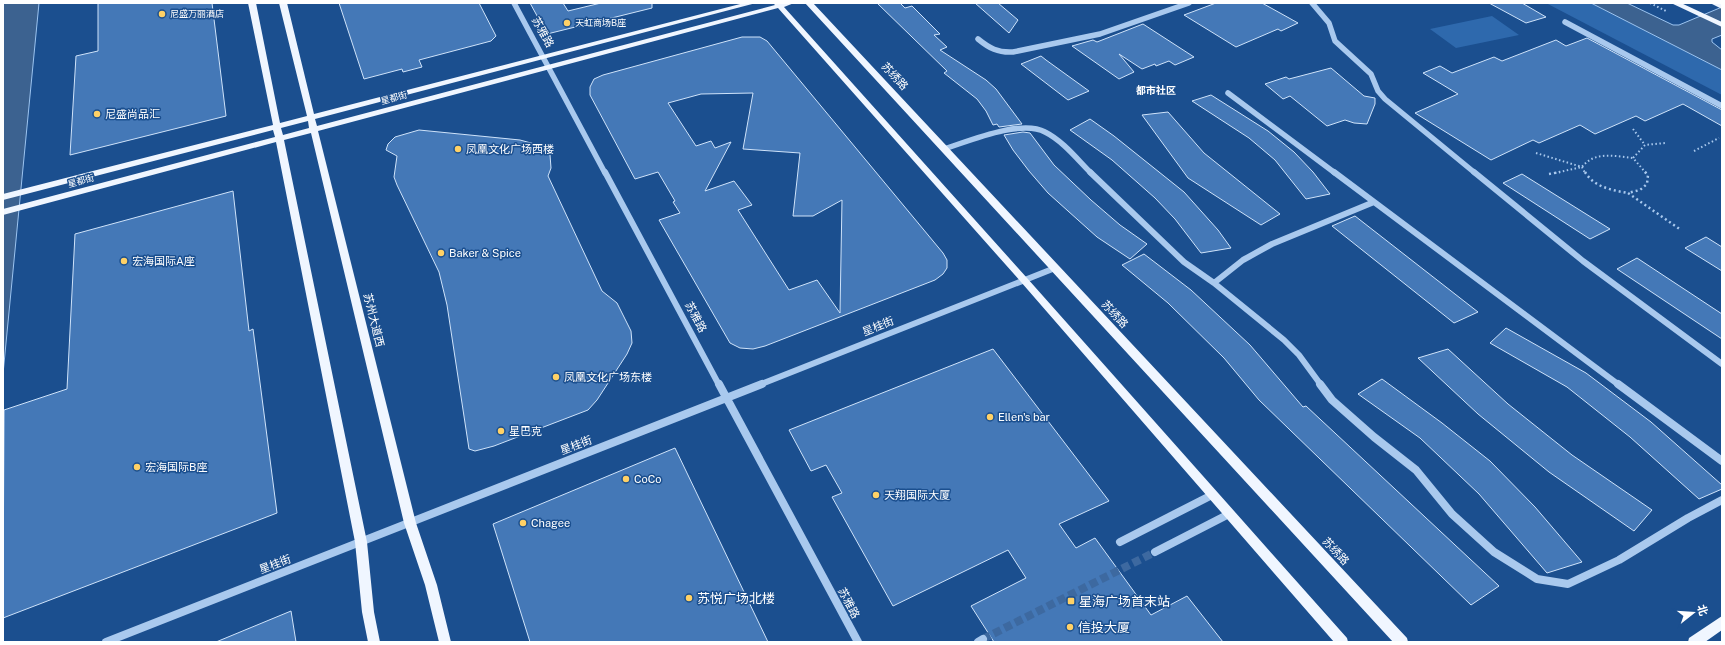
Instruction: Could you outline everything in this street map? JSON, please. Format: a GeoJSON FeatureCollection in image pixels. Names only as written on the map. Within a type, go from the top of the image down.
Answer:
{"type":"FeatureCollection","features":[{"type":"Feature","properties":{"kind":"main road"},"geometry":{"type":"LineString","coordinates":[[252,3],[361,542],[368,612],[374,642]]}},
{"type":"Feature","properties":{"kind":"main road","name":"苏州大道西"},"geometry":{"type":"LineString","coordinates":[[283,3],[410,523],[431,585],[445,642]]}},
{"type":"Feature","properties":{"kind":"main road","name":"星都街"},"geometry":{"type":"LineString","coordinates":[[3,196],[277,127],[752,3]]}},
{"type":"Feature","properties":{"kind":"main road","name":"星都街"},"geometry":{"type":"LineString","coordinates":[[3,212],[550,67],[778,4],[790,3]]}},
{"type":"Feature","properties":{"kind":"main road","name":"苏绣路"},"geometry":{"type":"LineString","coordinates":[[809,3],[1402,642]]}},
{"type":"Feature","properties":{"kind":"main road"},"geometry":{"type":"LineString","coordinates":[[1675,3],[1722,25]]}},
{"type":"Feature","properties":{"kind":"main road"},"geometry":{"type":"LineString","coordinates":[[1714,3],[1722,6]]}},
{"type":"Feature","properties":{"kind":"main road"},"geometry":{"type":"LineString","coordinates":[[778,4],[1024,280],[1342,642]]}},
{"type":"Feature","properties":{"kind":"main road"},"geometry":{"type":"LineString","coordinates":[[1694,642],[1722,622]]}},
{"type":"Feature","properties":{"kind":"street","name":"苏雅路"},"geometry":{"type":"LineString","coordinates":[[514,3],[550,67],[858,642]]}},
{"type":"Feature","properties":{"kind":"street"},"geometry":{"type":"LineString","coordinates":[[978,39],[990,49],[1000,53],[1013,52],[1100,34],[1189,3]]}},
{"type":"Feature","properties":{"kind":"street"},"geometry":{"type":"LineString","coordinates":[[1312,3],[1329,22],[1332,27],[1333,38],[1371,74],[1378,91],[1385,99],[1583,260],[1722,364]]}},
{"type":"Feature","properties":{"kind":"street"},"geometry":{"type":"LineString","coordinates":[[1565,22],[1722,106]]}},
{"type":"Feature","properties":{"kind":"street"},"geometry":{"type":"LineString","coordinates":[[1228,93],[1722,461]]}},
{"type":"Feature","properties":{"kind":"street"},"geometry":{"type":"LineString","coordinates":[[944,149],[1010,131],[1029,128],[1046,132],[1059,142],[1184,262],[1214,283],[1271,328],[1299,354],[1332,400],[1374,437],[1416,470],[1452,514],[1494,552],[1537,579],[1568,584],[1619,560],[1688,518],[1722,500]]}},
{"type":"Feature","properties":{"kind":"street"},"geometry":{"type":"LineString","coordinates":[[1214,283],[1243,260],[1272,244],[1374,202]]}},
{"type":"Feature","properties":{"kind":"street","name":"星桂街"},"geometry":{"type":"LineString","coordinates":[[106,642],[1055,268]]}},
{"type":"Feature","properties":{"kind":"street"},"geometry":{"type":"LineString","coordinates":[[1120,542],[1212,495]]}},
{"type":"Feature","properties":{"kind":"street"},"geometry":{"type":"LineString","coordinates":[[1155,552],[1230,514]]}},
{"type":"Feature","properties":{"kind":"path"},"geometry":{"type":"LineString","coordinates":[[1633,129],[1645,145]]}},
{"type":"Feature","properties":{"kind":"path"},"geometry":{"type":"LineString","coordinates":[[1694,151],[1719,138]]}},
{"type":"Feature","properties":{"kind":"path"},"geometry":{"type":"LineString","coordinates":[[1633,158],[1645,145],[1665,143]]}},
{"type":"Feature","properties":{"kind":"path"},"geometry":{"type":"LineString","coordinates":[[1536,153],[1582,167],[1586,176],[1601,187],[1628,193],[1681,230]]}},
{"type":"Feature","properties":{"kind":"path"},"geometry":{"type":"LineString","coordinates":[[1582,167],[1585,161],[1592,158],[1604,156],[1633,158],[1648,176],[1647,184],[1640,190],[1628,193]]}},
{"type":"Feature","properties":{"kind":"path"},"geometry":{"type":"LineString","coordinates":[[1549,174],[1582,167]]}},
{"type":"Feature","properties":{"kind":"shaded area"},"geometry":{"type":"Polygon","coordinates":[[[3,3],[39,3],[3,374],[3,3]]]}},
{"type":"Feature","properties":{"kind":"shaded area"},"geometry":{"type":"Polygon","coordinates":[[[1546,3],[1591,3],[1722,70],[1722,95],[1546,3]]]}},
{"type":"Feature","properties":{"kind":"shaded area"},"geometry":{"type":"Polygon","coordinates":[[[1591,3],[1627,3],[1673,25],[1679,25],[1722,7],[1722,35],[1712,39],[1712,42],[1722,50],[1722,70],[1591,3]]]}},
{"type":"Feature","properties":{"kind":"shaded area"},"geometry":{"type":"Polygon","coordinates":[[[1492,16],[1519,35],[1456,48],[1430,29],[1492,16]]]}},
{"type":"Feature","properties":{"kind":"building"},"geometry":{"type":"Polygon","coordinates":[[[98,3],[212,3],[226,116],[70,155],[76,56],[98,51],[98,3]]]}},
{"type":"Feature","properties":{"kind":"building"},"geometry":{"type":"Polygon","coordinates":[[[339,3],[479,3],[496,36],[491,41],[419,60],[422,67],[403,72],[402,69],[364,79],[339,3]]]}},
{"type":"Feature","properties":{"kind":"building","name":"天虹商场B座"},"geometry":{"type":"Polygon","coordinates":[[[530,3],[563,3],[568,11],[601,3],[652,3],[652,8],[547,34],[530,3]]]}},
{"type":"Feature","properties":{"kind":"building"},"geometry":{"type":"Polygon","coordinates":[[[877,3],[900,3],[905,8],[912,6],[940,34],[934,35],[947,47],[940,50],[986,80],[996,89],[1022,124],[999,127],[997,124],[993,125],[986,111],[977,99],[944,73],[947,71],[877,3]]]}},
{"type":"Feature","properties":{"kind":"building"},"geometry":{"type":"Polygon","coordinates":[[[975,3],[998,3],[1018,20],[1009,33],[975,3]]]}},
{"type":"Feature","properties":{"kind":"building"},"geometry":{"type":"Polygon","coordinates":[[[1216,3],[1262,3],[1298,23],[1281,31],[1278,29],[1236,47],[1184,15],[1216,3]]]}},
{"type":"Feature","properties":{"kind":"building"},"geometry":{"type":"Polygon","coordinates":[[[1489,3],[1522,3],[1546,17],[1526,23],[1489,3]]]}},
{"type":"Feature","properties":{"kind":"building"},"geometry":{"type":"Polygon","coordinates":[[[1143,24],[1194,57],[1175,65],[1169,61],[1142,69],[1119,54],[1134,72],[1119,79],[1072,46],[1093,40],[1097,42],[1143,24]]]}},
{"type":"Feature","properties":{"kind":"building"},"geometry":{"type":"Polygon","coordinates":[[[742,37],[760,37],[767,41],[943,253],[947,260],[947,268],[943,274],[935,280],[765,346],[753,349],[740,348],[730,343],[659,220],[680,213],[673,202],[675,201],[658,172],[635,179],[590,95],[590,87],[594,79],[603,75],[742,37]],[[753,93],[701,94],[668,103],[696,146],[711,141],[715,148],[731,142],[705,191],[734,181],[752,205],[738,210],[789,290],[817,280],[840,313],[842,200],[813,216],[793,216],[800,153],[743,149],[753,93]]]}},
{"type":"Feature","properties":{"kind":"building"},"geometry":{"type":"Polygon","coordinates":[[[1587,38],[1722,110],[1722,126],[1683,104],[1645,121],[1636,116],[1595,134],[1580,125],[1539,143],[1533,140],[1491,160],[1415,113],[1458,94],[1423,73],[1440,66],[1452,73],[1494,57],[1502,61],[1556,40],[1566,46],[1587,38]]]}},
{"type":"Feature","properties":{"kind":"building"},"geometry":{"type":"Polygon","coordinates":[[[1041,56],[1089,91],[1068,100],[1021,64],[1041,56]]]}},
{"type":"Feature","properties":{"kind":"building"},"geometry":{"type":"Polygon","coordinates":[[[1331,68],[1364,96],[1375,98],[1375,104],[1367,124],[1354,123],[1345,120],[1327,126],[1290,96],[1283,99],[1265,84],[1286,77],[1289,79],[1331,68]]]}},
{"type":"Feature","properties":{"kind":"building"},"geometry":{"type":"Polygon","coordinates":[[[1211,95],[1268,131],[1294,152],[1313,172],[1330,194],[1306,199],[1275,160],[1249,138],[1192,101],[1211,95]]]}},
{"type":"Feature","properties":{"kind":"building"},"geometry":{"type":"Polygon","coordinates":[[[1168,112],[1204,153],[1280,214],[1261,225],[1188,178],[1142,115],[1168,112]]]}},
{"type":"Feature","properties":{"kind":"building"},"geometry":{"type":"Polygon","coordinates":[[[1090,119],[1114,136],[1184,192],[1218,230],[1231,248],[1201,253],[1175,219],[1155,198],[1112,160],[1070,130],[1090,119]]]}},
{"type":"Feature","properties":{"kind":"building"},"geometry":{"type":"Polygon","coordinates":[[[419,130],[520,140],[542,146],[550,155],[551,168],[548,176],[602,291],[617,303],[631,331],[632,343],[627,354],[597,400],[588,410],[494,446],[475,451],[469,449],[447,305],[439,272],[394,177],[397,156],[386,150],[388,144],[395,137],[419,130]]]}},
{"type":"Feature","properties":{"kind":"building"},"geometry":{"type":"Polygon","coordinates":[[[1023,132],[1030,133],[1054,165],[1091,200],[1120,225],[1147,244],[1130,259],[1097,237],[1048,193],[1013,150],[1004,135],[1023,132]]]}},
{"type":"Feature","properties":{"kind":"building"},"geometry":{"type":"Polygon","coordinates":[[[1522,174],[1610,229],[1590,239],[1503,183],[1522,174]]]}},
{"type":"Feature","properties":{"kind":"building","name":"宏海国际B座"},"geometry":{"type":"Polygon","coordinates":[[[233,191],[249,331],[253,329],[277,513],[3,618],[4,410],[67,389],[75,234],[233,191]]]}},
{"type":"Feature","properties":{"kind":"building"},"geometry":{"type":"Polygon","coordinates":[[[1355,216],[1478,312],[1454,323],[1332,226],[1355,216]]]}},
{"type":"Feature","properties":{"kind":"building"},"geometry":{"type":"Polygon","coordinates":[[[1706,237],[1722,247],[1722,271],[1685,248],[1706,237]]]}},
{"type":"Feature","properties":{"kind":"building"},"geometry":{"type":"Polygon","coordinates":[[[1144,254],[1191,290],[1250,345],[1303,407],[1306,406],[1499,586],[1471,605],[1259,400],[1224,358],[1168,303],[1122,265],[1144,254]]]}},
{"type":"Feature","properties":{"kind":"building"},"geometry":{"type":"Polygon","coordinates":[[[1637,258],[1722,314],[1722,339],[1617,269],[1637,258]]]}},
{"type":"Feature","properties":{"kind":"building"},"geometry":{"type":"Polygon","coordinates":[[[1506,328],[1586,373],[1651,422],[1722,485],[1722,489],[1699,499],[1630,437],[1567,387],[1490,343],[1506,328]]]}},
{"type":"Feature","properties":{"kind":"building"},"geometry":{"type":"Polygon","coordinates":[[[993,349],[1109,501],[1059,524],[1076,548],[1095,538],[1151,615],[1187,596],[1223,642],[994,642],[971,606],[1026,578],[1008,550],[893,606],[832,497],[842,493],[826,465],[811,471],[789,430],[993,349]]]}},
{"type":"Feature","properties":{"kind":"building"},"geometry":{"type":"Polygon","coordinates":[[[1448,349],[1508,404],[1572,455],[1652,510],[1634,531],[1549,472],[1478,414],[1418,358],[1448,349]]]}},
{"type":"Feature","properties":{"kind":"building"},"geometry":{"type":"Polygon","coordinates":[[[1382,379],[1442,423],[1490,461],[1535,507],[1582,562],[1547,573],[1479,494],[1420,438],[1358,394],[1382,379]]]}},
{"type":"Feature","properties":{"kind":"building"},"geometry":{"type":"Polygon","coordinates":[[[675,448],[768,642],[530,642],[493,524],[675,448]]]}},
{"type":"Feature","properties":{"kind":"building"},"geometry":{"type":"Polygon","coordinates":[[[291,611],[296,642],[216,642],[291,611]]]}},
{"type":"Feature","properties":{"kind":"tunnel"},"geometry":{"type":"LineString","coordinates":[[983,639],[1155,552]]}},
{"type":"Feature","properties":{"kind":"place","name":"尼盛万丽酒店"},"geometry":{"type":"Point","coordinates":[162,14]}},
{"type":"Feature","properties":{"kind":"place","name":"天虹商场B座"},"geometry":{"type":"Point","coordinates":[567,23]}},
{"type":"Feature","properties":{"kind":"place","name":"尼盛尚品汇"},"geometry":{"type":"Point","coordinates":[97,114]}},
{"type":"Feature","properties":{"kind":"place","name":"凤凰文化广场西楼"},"geometry":{"type":"Point","coordinates":[458,149]}},
{"type":"Feature","properties":{"kind":"place","name":"Baker & Spice"},"geometry":{"type":"Point","coordinates":[441,253]}},
{"type":"Feature","properties":{"kind":"place","name":"宏海国际A座"},"geometry":{"type":"Point","coordinates":[124,261]}},
{"type":"Feature","properties":{"kind":"place","name":"凤凰文化广场东楼"},"geometry":{"type":"Point","coordinates":[556,377]}},
{"type":"Feature","properties":{"kind":"place","name":"Ellen's bar"},"geometry":{"type":"Point","coordinates":[990,417]}},
{"type":"Feature","properties":{"kind":"place","name":"星巴克"},"geometry":{"type":"Point","coordinates":[501,431]}},
{"type":"Feature","properties":{"kind":"place","name":"宏海国际B座"},"geometry":{"type":"Point","coordinates":[137,467]}},
{"type":"Feature","properties":{"kind":"place","name":"CoCo"},"geometry":{"type":"Point","coordinates":[626,479]}},
{"type":"Feature","properties":{"kind":"place","name":"天翔国际大厦"},"geometry":{"type":"Point","coordinates":[876,495]}},
{"type":"Feature","properties":{"kind":"place","name":"Chagee"},"geometry":{"type":"Point","coordinates":[523,523]}},
{"type":"Feature","properties":{"kind":"place","name":"苏悦广场北楼"},"geometry":{"type":"Point","coordinates":[689,598]}},
{"type":"Feature","properties":{"kind":"place","name":"星海广场首末站"},"geometry":{"type":"Point","coordinates":[1071,601]}},
{"type":"Feature","properties":{"kind":"place","name":"信投大厦"},"geometry":{"type":"Point","coordinates":[1070,627]}},
{"type":"Feature","properties":{"kind":"district","name":"都市社区"},"geometry":{"type":"Point","coordinates":[1156,90]}}]}
